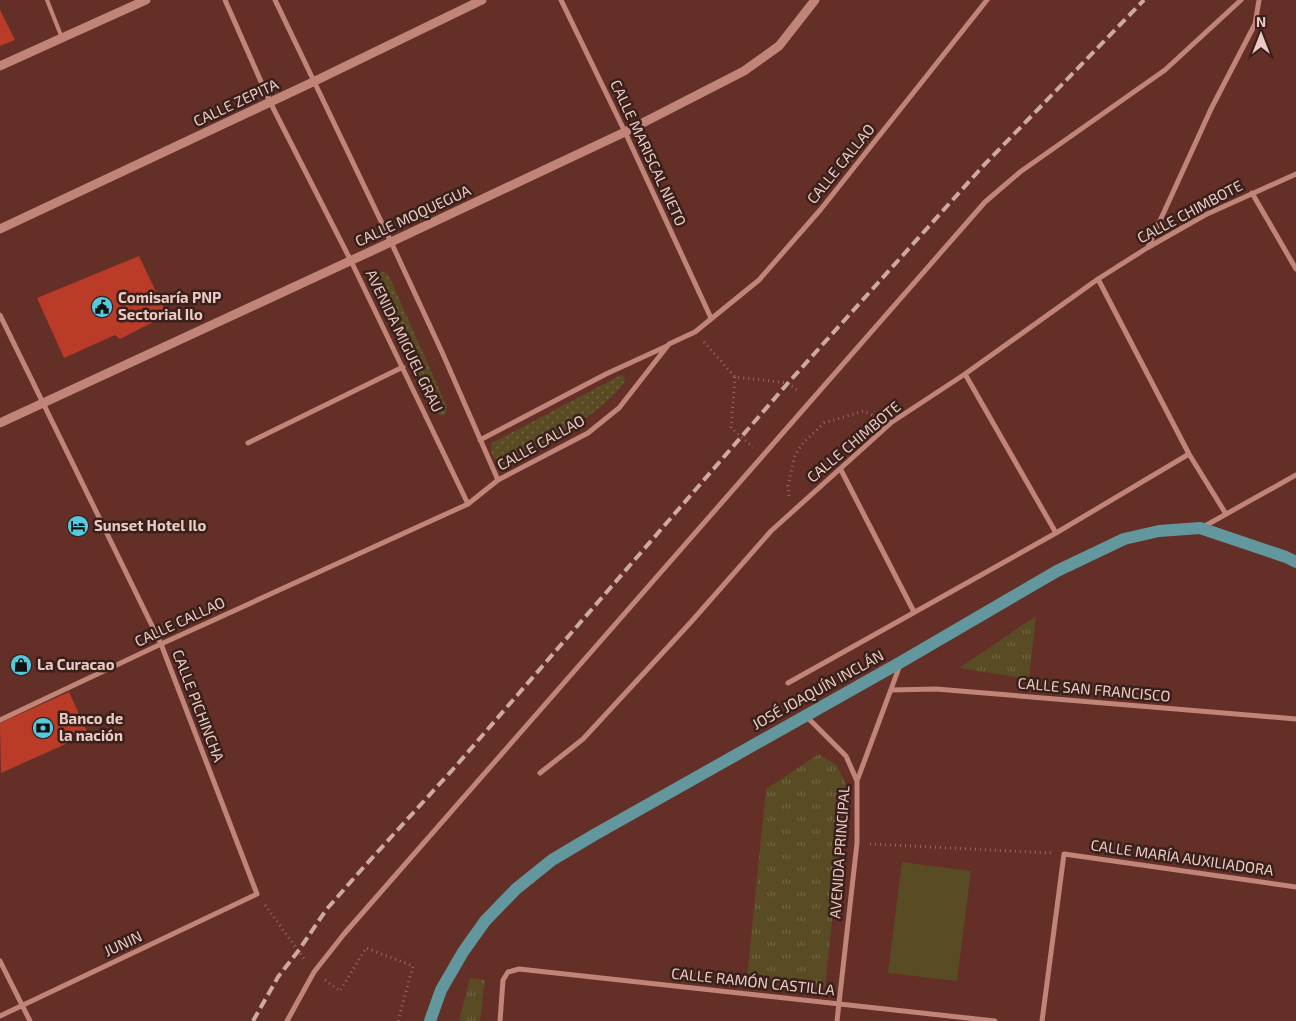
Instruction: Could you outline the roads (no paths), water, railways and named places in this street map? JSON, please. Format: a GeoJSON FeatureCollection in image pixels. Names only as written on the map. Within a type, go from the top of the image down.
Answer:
{"type":"FeatureCollection","features":[{"type":"Feature","properties":{"kind":"main road","name":"JOSÉ JOAQUÍN INCLÁN"},"geometry":{"type":"LineString","coordinates":[[430,1021],[441,990],[463,952],[486,921],[516,889],[552,860],[901,662],[1057,570],[1124,539],[1158,531],[1200,528],[1296,562]]}},
{"type":"Feature","properties":{"kind":"street"},"geometry":{"type":"LineString","coordinates":[[0,66],[146,0]]}},
{"type":"Feature","properties":{"kind":"street","name":"AVENIDA MIGUEL GRAU"},"geometry":{"type":"LineString","coordinates":[[225,0],[270,102],[404,367],[468,504]]}},
{"type":"Feature","properties":{"kind":"street","name":"AVENIDA MIGUEL GRAU"},"geometry":{"type":"LineString","coordinates":[[275,0],[391,242],[498,480]]}},
{"type":"Feature","properties":{"kind":"street","name":"CALLE ZEPITA"},"geometry":{"type":"LineString","coordinates":[[0,229],[482,0]]}},
{"type":"Feature","properties":{"kind":"street","name":"CALLE MARISCAL NIETO"},"geometry":{"type":"LineString","coordinates":[[561,0],[625,132],[711,318]]}},
{"type":"Feature","properties":{"kind":"street","name":"CALLE MOQUEGUA"},"geometry":{"type":"LineString","coordinates":[[0,423],[625,132],[744,71],[779,46],[814,0]]}},
{"type":"Feature","properties":{"kind":"street","name":"CALLE CALLAO"},"geometry":{"type":"LineString","coordinates":[[0,720],[161,644],[468,504],[498,480],[588,433],[619,408],[669,344],[695,332],[759,280],[822,209],[987,0]]}},
{"type":"Feature","properties":{"kind":"street"},"geometry":{"type":"LineString","coordinates":[[287,1021],[314,972],[357,920],[762,455],[986,202],[1020,172],[1165,70],[1241,0]]}},
{"type":"Feature","properties":{"kind":"street"},"geometry":{"type":"LineString","coordinates":[[1147,248],[1211,109],[1255,24],[1259,0]]}},
{"type":"Feature","properties":{"kind":"street","name":"CALLE CHIMBOTE"},"geometry":{"type":"LineString","coordinates":[[540,773],[583,739],[691,622],[771,531],[892,422],[965,374],[1098,279],[1147,248],[1205,215],[1296,174]]}},
{"type":"Feature","properties":{"kind":"street"},"geometry":{"type":"LineString","coordinates":[[1252,193],[1296,269]]}},
{"type":"Feature","properties":{"kind":"street"},"geometry":{"type":"LineString","coordinates":[[1098,279],[1189,454],[1226,514]]}},
{"type":"Feature","properties":{"kind":"street","name":"CALLE PICHINCHA"},"geometry":{"type":"LineString","coordinates":[[0,315],[161,644],[257,894]]}},
{"type":"Feature","properties":{"kind":"street"},"geometry":{"type":"LineString","coordinates":[[480,440],[606,374],[669,344]]}},
{"type":"Feature","properties":{"kind":"street"},"geometry":{"type":"LineString","coordinates":[[248,443],[404,367]]}},
{"type":"Feature","properties":{"kind":"street"},"geometry":{"type":"LineString","coordinates":[[965,374],[1056,533]]}},
{"type":"Feature","properties":{"kind":"street"},"geometry":{"type":"LineString","coordinates":[[788,683],[1056,533],[1189,454]]}},
{"type":"Feature","properties":{"kind":"street"},"geometry":{"type":"LineString","coordinates":[[840,470],[914,612]]}},
{"type":"Feature","properties":{"kind":"street"},"geometry":{"type":"LineString","coordinates":[[1200,528],[1296,475]]}},
{"type":"Feature","properties":{"kind":"street","name":"AVENIDA PRINCIPAL"},"geometry":{"type":"LineString","coordinates":[[837,1021],[857,843],[857,781],[901,662]]}},
{"type":"Feature","properties":{"kind":"street","name":"CALLE SAN FRANCISCO"},"geometry":{"type":"LineString","coordinates":[[890,690],[936,689],[1296,719]]}},
{"type":"Feature","properties":{"kind":"street"},"geometry":{"type":"LineString","coordinates":[[806,716],[846,756],[857,781]]}},
{"type":"Feature","properties":{"kind":"street","name":"CALLE MARÍA AUXILIADORA"},"geometry":{"type":"LineString","coordinates":[[1042,1021],[1064,854],[1296,887]]}},
{"type":"Feature","properties":{"kind":"street","name":"JUNIN"},"geometry":{"type":"LineString","coordinates":[[0,1016],[257,894]]}},
{"type":"Feature","properties":{"kind":"street"},"geometry":{"type":"LineString","coordinates":[[0,961],[30,1021]]}},
{"type":"Feature","properties":{"kind":"street","name":"CALLE RAMÓN CASTILLA"},"geometry":{"type":"LineString","coordinates":[[500,1021],[504,980],[508,972],[519,969],[995,1021]]}},
{"type":"Feature","properties":{"kind":"lane"},"geometry":{"type":"LineString","coordinates":[[47,0],[62,38]]}},
{"type":"Feature","properties":{"kind":"railway"},"geometry":{"type":"LineString","coordinates":[[253,1021],[278,977],[326,910],[455,767],[788,383],[984,165],[1144,0]]}},
{"type":"Feature","properties":{"kind":"place","name":"Comisaría PNP Sectorial Ilo"},"geometry":{"type":"Point","coordinates":[102,307]}},
{"type":"Feature","properties":{"kind":"place","name":"Sunset Hotel Ilo"},"geometry":{"type":"Point","coordinates":[78,526]}},
{"type":"Feature","properties":{"kind":"place","name":"La Curacao"},"geometry":{"type":"Point","coordinates":[21,665]}},
{"type":"Feature","properties":{"kind":"place","name":"Banco de la nación"},"geometry":{"type":"Point","coordinates":[43,728]}}]}
